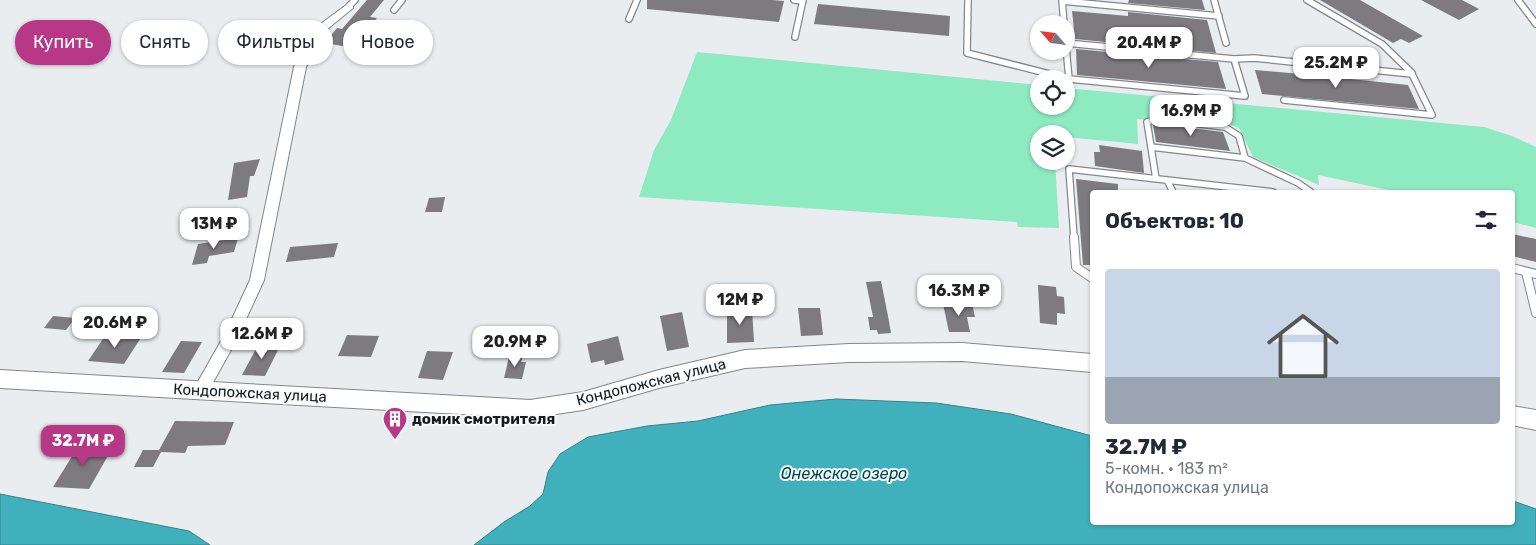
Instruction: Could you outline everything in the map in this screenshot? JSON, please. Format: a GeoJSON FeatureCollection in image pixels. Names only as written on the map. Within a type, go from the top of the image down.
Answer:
{"type":"FeatureCollection","features":[{"type":"Feature","properties":{"kind":"street"},"geometry":{"type":"LineString","coordinates":[[201,390],[231,338],[257,280],[300,67],[315,33],[352,3]]}},
{"type":"Feature","properties":{"kind":"street","name":"Кондопожская улица"},"geometry":{"type":"LineString","coordinates":[[0,379],[530,409],[583,401],[659,379],[745,359],[849,353],[962,352],[1090,363]]}},
{"type":"Feature","properties":{"kind":"street"},"geometry":{"type":"LineString","coordinates":[[1515,416],[1536,420]]}},
{"type":"Feature","properties":{"kind":"lane"},"geometry":{"type":"LineString","coordinates":[[394,10],[402,0]]}},
{"type":"Feature","properties":{"kind":"lane"},"geometry":{"type":"LineString","coordinates":[[629,18],[637,0]]}},
{"type":"Feature","properties":{"kind":"lane"},"geometry":{"type":"LineString","coordinates":[[794,0],[803,0],[795,37]]}},
{"type":"Feature","properties":{"kind":"lane"},"geometry":{"type":"LineString","coordinates":[[968,0],[967,53],[1034,70]]}},
{"type":"Feature","properties":{"kind":"lane"},"geometry":{"type":"LineString","coordinates":[[1214,0],[1226,43]]}},
{"type":"Feature","properties":{"kind":"lane"},"geometry":{"type":"LineString","coordinates":[[1284,100],[1432,115],[1412,74],[1382,44],[1307,0]]}},
{"type":"Feature","properties":{"kind":"lane"},"geometry":{"type":"LineString","coordinates":[[1518,0],[1536,24]]}},
{"type":"Feature","properties":{"kind":"lane"},"geometry":{"type":"LineString","coordinates":[[1063,15],[1062,1],[1219,16]]}},
{"type":"Feature","properties":{"kind":"lane"},"geometry":{"type":"LineString","coordinates":[[1075,44],[1234,59],[1254,58],[1412,74]]}},
{"type":"Feature","properties":{"kind":"lane"},"geometry":{"type":"LineString","coordinates":[[1075,80],[1245,96],[1234,59]]}},
{"type":"Feature","properties":{"kind":"lane"},"geometry":{"type":"LineString","coordinates":[[1156,179],[1147,122],[1157,119],[1225,127],[1239,136],[1245,158]]}},
{"type":"Feature","properties":{"kind":"lane"},"geometry":{"type":"LineString","coordinates":[[1151,147],[1245,158],[1298,183],[1308,190]]}},
{"type":"Feature","properties":{"kind":"lane"},"geometry":{"type":"LineString","coordinates":[[1090,277],[1076,267],[1069,169],[1255,190]]}},
{"type":"Feature","properties":{"kind":"lane"},"geometry":{"type":"LineString","coordinates":[[1167,180],[1172,190]]}},
{"type":"Feature","properties":{"kind":"lane"},"geometry":{"type":"LineString","coordinates":[[1515,269],[1536,274]]}},
{"type":"Feature","properties":{"kind":"lane"},"geometry":{"type":"LineString","coordinates":[[1526,272],[1536,313]]}},
{"type":"Feature","properties":{"kind":"green space"},"geometry":{"type":"Polygon","coordinates":[[[697,52],[1030,84],[1030,115],[1075,115],[1075,89],[1484,127],[1512,136],[1536,147],[1536,228],[1515,223],[1515,190],[1389,190],[1318,175],[1319,185],[1253,157],[1239,128],[1216,119],[1209,113],[1153,109],[1151,120],[1137,119],[1138,144],[1075,138],[1075,125],[1030,125],[1030,170],[1056,170],[1059,228],[1018,227],[1017,222],[639,197],[654,150],[671,120],[697,52]]]}},
{"type":"Feature","properties":{"kind":"water","name":"Онежское озеро"},"geometry":{"type":"Polygon","coordinates":[[[836,399],[936,403],[1011,414],[1090,435],[1090,525],[1515,525],[1515,502],[1536,509],[1536,545],[474,545],[504,522],[530,506],[543,494],[548,472],[560,454],[588,437],[647,426],[698,421],[770,405],[836,399]]]}},
{"type":"Feature","properties":{"kind":"water"},"geometry":{"type":"Polygon","coordinates":[[[0,494],[189,531],[210,545],[0,545],[0,494]]]}},
{"type":"Feature","properties":{"kind":"building"},"geometry":{"type":"Polygon","coordinates":[[[367,0],[384,0],[370,17],[377,18],[375,20],[350,20],[367,0]]]}},
{"type":"Feature","properties":{"kind":"building"},"geometry":{"type":"Polygon","coordinates":[[[647,0],[784,1],[779,22],[647,9],[647,0]]]}},
{"type":"Feature","properties":{"kind":"building"},"geometry":{"type":"Polygon","coordinates":[[[1129,0],[1202,0],[1205,10],[1128,3],[1129,0]]]}},
{"type":"Feature","properties":{"kind":"building"},"geometry":{"type":"Polygon","coordinates":[[[1320,0],[1360,0],[1423,36],[1409,43],[1401,39],[1393,43],[1320,0]]]}},
{"type":"Feature","properties":{"kind":"building"},"geometry":{"type":"Polygon","coordinates":[[[1421,0],[1462,0],[1479,9],[1459,20],[1421,0]]]}},
{"type":"Feature","properties":{"kind":"building"},"geometry":{"type":"Polygon","coordinates":[[[818,4],[950,16],[949,36],[814,24],[818,4]]]}},
{"type":"Feature","properties":{"kind":"building"},"geometry":{"type":"Polygon","coordinates":[[[1072,11],[1128,16],[1128,12],[1207,20],[1216,53],[1075,39],[1075,15],[1072,15],[1072,11]]]}},
{"type":"Feature","properties":{"kind":"building"},"geometry":{"type":"Polygon","coordinates":[[[337,28],[343,28],[343,46],[333,44],[333,33],[337,28]]]}},
{"type":"Feature","properties":{"kind":"building"},"geometry":{"type":"Polygon","coordinates":[[[1076,49],[1218,62],[1226,89],[1077,75],[1076,49]]]}},
{"type":"Feature","properties":{"kind":"building"},"geometry":{"type":"Polygon","coordinates":[[[1255,70],[1324,76],[1321,70],[1338,71],[1341,78],[1408,85],[1419,109],[1262,94],[1255,70]]]}},
{"type":"Feature","properties":{"kind":"building"},"geometry":{"type":"Polygon","coordinates":[[[1153,125],[1223,132],[1230,151],[1156,142],[1153,125]]]}},
{"type":"Feature","properties":{"kind":"building"},"geometry":{"type":"Polygon","coordinates":[[[1099,145],[1142,151],[1144,173],[1095,166],[1094,152],[1100,152],[1099,145]]]}},
{"type":"Feature","properties":{"kind":"building"},"geometry":{"type":"Polygon","coordinates":[[[260,159],[254,176],[250,176],[247,197],[228,200],[234,163],[260,159]]]}},
{"type":"Feature","properties":{"kind":"building"},"geometry":{"type":"Polygon","coordinates":[[[1076,179],[1118,184],[1118,190],[1090,190],[1090,265],[1083,265],[1076,179]]]}},
{"type":"Feature","properties":{"kind":"building"},"geometry":{"type":"Polygon","coordinates":[[[445,197],[442,212],[425,212],[429,198],[445,197]]]}},
{"type":"Feature","properties":{"kind":"building"},"geometry":{"type":"Polygon","coordinates":[[[1515,235],[1536,239],[1536,262],[1515,257],[1515,235]]]}},
{"type":"Feature","properties":{"kind":"building"},"geometry":{"type":"Polygon","coordinates":[[[238,238],[234,252],[209,256],[207,263],[192,265],[198,244],[238,238]]]}},
{"type":"Feature","properties":{"kind":"building"},"geometry":{"type":"Polygon","coordinates":[[[338,243],[334,257],[286,262],[290,247],[338,243]]]}},
{"type":"Feature","properties":{"kind":"building"},"geometry":{"type":"Polygon","coordinates":[[[881,281],[891,333],[878,334],[877,330],[870,330],[868,317],[873,317],[866,282],[881,281]]]}},
{"type":"Feature","properties":{"kind":"building"},"geometry":{"type":"Polygon","coordinates":[[[1038,285],[1056,287],[1057,296],[1064,297],[1065,314],[1057,313],[1057,325],[1040,323],[1038,285]]]}},
{"type":"Feature","properties":{"kind":"building"},"geometry":{"type":"Polygon","coordinates":[[[972,303],[975,317],[967,317],[970,332],[949,332],[943,304],[972,303]]]}},
{"type":"Feature","properties":{"kind":"building"},"geometry":{"type":"Polygon","coordinates":[[[752,308],[754,342],[727,343],[727,309],[752,308]]]}},
{"type":"Feature","properties":{"kind":"building"},"geometry":{"type":"Polygon","coordinates":[[[798,308],[820,308],[823,335],[801,336],[798,308]]]}},
{"type":"Feature","properties":{"kind":"building"},"geometry":{"type":"Polygon","coordinates":[[[682,312],[689,347],[667,351],[660,316],[682,312]]]}},
{"type":"Feature","properties":{"kind":"building"},"geometry":{"type":"Polygon","coordinates":[[[53,316],[75,318],[66,330],[44,328],[53,316]]]}},
{"type":"Feature","properties":{"kind":"building"},"geometry":{"type":"Polygon","coordinates":[[[107,333],[142,336],[124,364],[88,361],[107,333]]]}},
{"type":"Feature","properties":{"kind":"building"},"geometry":{"type":"Polygon","coordinates":[[[347,335],[379,336],[371,357],[338,356],[347,335]]]}},
{"type":"Feature","properties":{"kind":"building"},"geometry":{"type":"Polygon","coordinates":[[[618,336],[624,360],[605,365],[604,360],[591,363],[587,344],[618,336]]]}},
{"type":"Feature","properties":{"kind":"building"},"geometry":{"type":"Polygon","coordinates":[[[181,341],[202,342],[184,373],[162,372],[181,341]]]}},
{"type":"Feature","properties":{"kind":"building"},"geometry":{"type":"Polygon","coordinates":[[[259,343],[281,344],[265,376],[242,375],[259,343]]]}},
{"type":"Feature","properties":{"kind":"building"},"geometry":{"type":"Polygon","coordinates":[[[427,351],[453,352],[443,380],[418,378],[427,351]]]}},
{"type":"Feature","properties":{"kind":"building"},"geometry":{"type":"Polygon","coordinates":[[[509,357],[523,357],[521,362],[526,362],[522,379],[504,378],[509,357]]]}},
{"type":"Feature","properties":{"kind":"building"},"geometry":{"type":"Polygon","coordinates":[[[175,421],[234,422],[225,445],[188,446],[185,453],[161,452],[153,467],[134,467],[143,450],[159,450],[175,421]]]}},
{"type":"Feature","properties":{"kind":"building"},"geometry":{"type":"Polygon","coordinates":[[[79,445],[113,447],[89,489],[53,487],[79,445]]]}},
{"type":"Feature","properties":{"kind":"place","name":"домик смотрителя"},"geometry":{"type":"Point","coordinates":[395,440]}}]}
